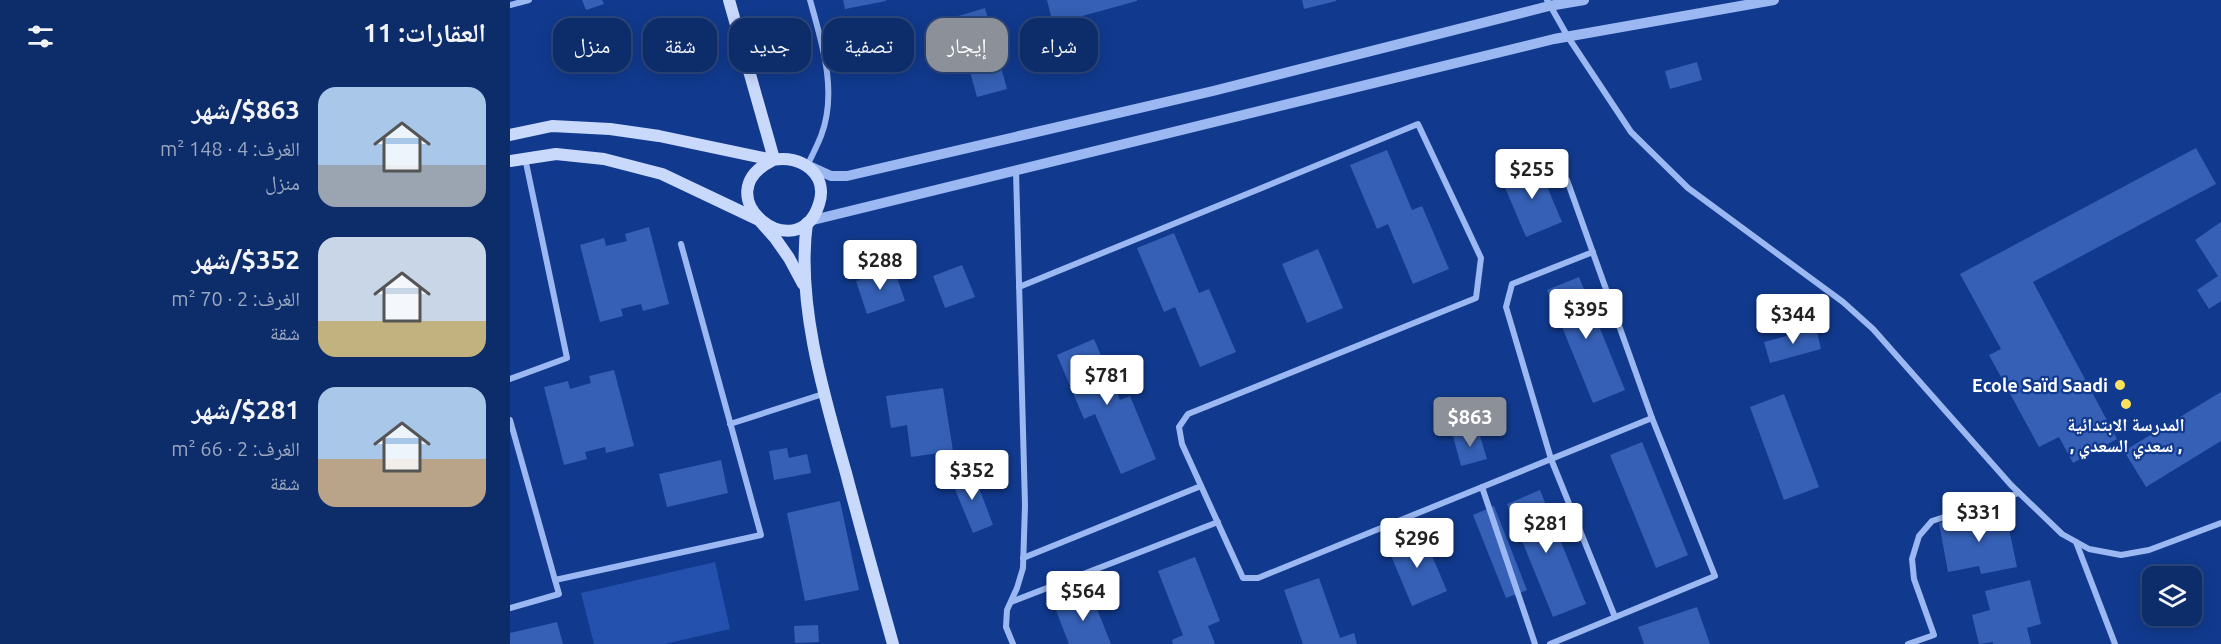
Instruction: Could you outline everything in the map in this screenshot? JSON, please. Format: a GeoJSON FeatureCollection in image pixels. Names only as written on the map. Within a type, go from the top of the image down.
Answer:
{"type":"FeatureCollection","features":[{"type":"Feature","properties":{"kind":"main road"},"geometry":{"type":"LineString","coordinates":[[729,0],[773,159]]}},
{"type":"Feature","properties":{"kind":"main road"},"geometry":{"type":"LineString","coordinates":[[510,135],[552,126],[610,129],[659,136],[773,159],[797,160],[808,166],[817,176],[821,187],[821,200],[817,211],[808,222],[796,229],[783,230],[770,227],[662,174],[604,159],[556,154],[510,161]]}},
{"type":"Feature","properties":{"kind":"main road"},"geometry":{"type":"LineString","coordinates":[[773,159],[762,165],[754,174],[749,185],[750,204],[759,220],[776,238],[805,288]]}},
{"type":"Feature","properties":{"kind":"main road"},"geometry":{"type":"LineString","coordinates":[[808,222],[804,259],[805,288],[824,394],[893,644]]}},
{"type":"Feature","properties":{"kind":"street"},"geometry":{"type":"LineString","coordinates":[[510,5],[529,0]]}},
{"type":"Feature","properties":{"kind":"street"},"geometry":{"type":"LineString","coordinates":[[810,0],[822,44],[828,83],[827,112],[822,135],[808,166],[831,176],[847,176],[1214,91],[1548,3],[1584,0]]}},
{"type":"Feature","properties":{"kind":"street"},"geometry":{"type":"LineString","coordinates":[[808,222],[1568,37],[1774,0]]}},
{"type":"Feature","properties":{"kind":"street"},"geometry":{"type":"LineString","coordinates":[[1548,3],[1631,132],[1688,188],[1844,303],[1874,329],[2019,493],[2062,534],[2089,549],[2121,555],[2149,550],[2221,523]]}},
{"type":"Feature","properties":{"kind":"street"},"geometry":{"type":"LineString","coordinates":[[1019,287],[1418,123],[1481,258],[1476,298],[1188,414],[1179,427],[1182,444],[1243,578],[1258,578],[1652,418]]}},
{"type":"Feature","properties":{"kind":"street"},"geometry":{"type":"LineString","coordinates":[[510,379],[567,358],[525,158]]}},
{"type":"Feature","properties":{"kind":"street"},"geometry":{"type":"LineString","coordinates":[[1013,644],[1006,627],[1007,610],[1017,588],[1023,558],[1025,505],[1016,171]]}},
{"type":"Feature","properties":{"kind":"street"},"geometry":{"type":"LineString","coordinates":[[1550,644],[1715,576],[1652,418],[1567,180]]}},
{"type":"Feature","properties":{"kind":"street"},"geometry":{"type":"LineString","coordinates":[[555,580],[761,535],[681,244]]}},
{"type":"Feature","properties":{"kind":"street"},"geometry":{"type":"LineString","coordinates":[[1593,252],[1512,284],[1506,307],[1551,459],[1615,617]]}},
{"type":"Feature","properties":{"kind":"street"},"geometry":{"type":"LineString","coordinates":[[730,424],[824,394]]}},
{"type":"Feature","properties":{"kind":"street"},"geometry":{"type":"LineString","coordinates":[[510,420],[559,594],[510,608]]}},
{"type":"Feature","properties":{"kind":"street"},"geometry":{"type":"LineString","coordinates":[[1023,558],[1201,486]]}},
{"type":"Feature","properties":{"kind":"street"},"geometry":{"type":"LineString","coordinates":[[1482,487],[1535,644]]}},
{"type":"Feature","properties":{"kind":"street"},"geometry":{"type":"LineString","coordinates":[[1908,644],[1934,635],[1914,579],[1912,559],[1919,536],[1932,521],[2019,493]]}},
{"type":"Feature","properties":{"kind":"street"},"geometry":{"type":"LineString","coordinates":[[1011,602],[1218,522]]}},
{"type":"Feature","properties":{"kind":"street"},"geometry":{"type":"LineString","coordinates":[[2076,542],[2115,644]]}},
{"type":"Feature","properties":{"kind":"shaded area"},"geometry":{"type":"Polygon","coordinates":[[[715,562],[730,629],[665,644],[594,644],[581,593],[715,562]]]}},
{"type":"Feature","properties":{"kind":"building"},"geometry":{"type":"Polygon","coordinates":[[[582,0],[602,0],[604,4],[586,10],[582,0]]]}},
{"type":"Feature","properties":{"kind":"building"},"geometry":{"type":"Polygon","coordinates":[[[843,0],[886,0],[886,1],[845,9],[843,0]]]}},
{"type":"Feature","properties":{"kind":"building"},"geometry":{"type":"Polygon","coordinates":[[[1047,0],[1137,0],[1075,18],[1052,18],[1047,0]]]}},
{"type":"Feature","properties":{"kind":"building"},"geometry":{"type":"Polygon","coordinates":[[[1302,0],[1336,0],[1336,1],[1304,9],[1302,0]]]}},
{"type":"Feature","properties":{"kind":"building"},"geometry":{"type":"Polygon","coordinates":[[[985,8],[988,18],[955,18],[985,8]]]}},
{"type":"Feature","properties":{"kind":"building"},"geometry":{"type":"Polygon","coordinates":[[[1697,62],[1702,80],[1670,89],[1665,71],[1697,62]]]}},
{"type":"Feature","properties":{"kind":"building"},"geometry":{"type":"Polygon","coordinates":[[[970,72],[1002,72],[1007,89],[977,97],[970,72]]]}},
{"type":"Feature","properties":{"kind":"building"},"geometry":{"type":"Polygon","coordinates":[[[2196,148],[2216,184],[2033,282],[2117,439],[2073,463],[2059,437],[2039,447],[1989,355],[2001,349],[1960,274],[2196,148]]]}},
{"type":"Feature","properties":{"kind":"building"},"geometry":{"type":"Polygon","coordinates":[[[1387,150],[1412,210],[1422,206],[1449,269],[1413,284],[1388,224],[1377,229],[1350,165],[1387,150]]]}},
{"type":"Feature","properties":{"kind":"building"},"geometry":{"type":"Polygon","coordinates":[[[1537,163],[1562,222],[1526,237],[1501,178],[1537,163]]]}},
{"type":"Feature","properties":{"kind":"building"},"geometry":{"type":"Polygon","coordinates":[[[2221,222],[2221,301],[2209,309],[2197,290],[2218,276],[2195,240],[2221,222]]]}},
{"type":"Feature","properties":{"kind":"building"},"geometry":{"type":"Polygon","coordinates":[[[649,227],[669,304],[643,311],[641,304],[621,309],[623,316],[600,322],[580,245],[604,238],[606,246],[627,241],[625,234],[649,227]]]}},
{"type":"Feature","properties":{"kind":"building"},"geometry":{"type":"Polygon","coordinates":[[[1174,233],[1199,293],[1209,289],[1236,352],[1200,367],[1175,307],[1164,312],[1137,248],[1174,233]]]}},
{"type":"Feature","properties":{"kind":"building"},"geometry":{"type":"Polygon","coordinates":[[[1318,249],[1343,308],[1307,323],[1282,264],[1318,249]]]}},
{"type":"Feature","properties":{"kind":"building"},"geometry":{"type":"Polygon","coordinates":[[[962,265],[975,297],[945,308],[933,276],[962,265]]]}},
{"type":"Feature","properties":{"kind":"building"},"geometry":{"type":"Polygon","coordinates":[[[894,269],[905,301],[867,314],[856,281],[894,269]]]}},
{"type":"Feature","properties":{"kind":"building"},"geometry":{"type":"Polygon","coordinates":[[[1579,277],[1625,390],[1593,403],[1547,290],[1579,277]]]}},
{"type":"Feature","properties":{"kind":"building"},"geometry":{"type":"Polygon","coordinates":[[[1816,328],[1821,349],[1770,363],[1764,342],[1816,328]]]}},
{"type":"Feature","properties":{"kind":"building"},"geometry":{"type":"Polygon","coordinates":[[[1094,339],[1120,400],[1130,396],[1156,459],[1121,474],[1095,414],[1084,419],[1057,355],[1094,339]]]}},
{"type":"Feature","properties":{"kind":"building"},"geometry":{"type":"Polygon","coordinates":[[[614,370],[634,446],[606,453],[605,447],[585,452],[587,459],[564,465],[544,387],[568,381],[570,389],[591,383],[589,376],[614,370]]]}},
{"type":"Feature","properties":{"kind":"building"},"geometry":{"type":"Polygon","coordinates":[[[943,388],[953,451],[911,457],[907,425],[891,428],[886,396],[943,388]]]}},
{"type":"Feature","properties":{"kind":"building"},"geometry":{"type":"Polygon","coordinates":[[[2221,392],[2221,441],[2146,487],[2124,451],[2221,392]]]}},
{"type":"Feature","properties":{"kind":"building"},"geometry":{"type":"Polygon","coordinates":[[[1784,394],[1819,487],[1784,500],[1750,407],[1784,394]]]}},
{"type":"Feature","properties":{"kind":"building"},"geometry":{"type":"Polygon","coordinates":[[[1478,429],[1487,459],[1461,466],[1453,436],[1478,429]]]}},
{"type":"Feature","properties":{"kind":"building"},"geometry":{"type":"Polygon","coordinates":[[[1642,442],[1688,555],[1656,568],[1610,455],[1642,442]]]}},
{"type":"Feature","properties":{"kind":"building"},"geometry":{"type":"Polygon","coordinates":[[[787,448],[789,458],[807,454],[811,473],[774,480],[769,451],[787,448]]]}},
{"type":"Feature","properties":{"kind":"building"},"geometry":{"type":"Polygon","coordinates":[[[721,460],[728,493],[667,507],[659,474],[721,460]]]}},
{"type":"Feature","properties":{"kind":"building"},"geometry":{"type":"Polygon","coordinates":[[[972,469],[993,525],[973,533],[950,477],[972,469]]]}},
{"type":"Feature","properties":{"kind":"building"},"geometry":{"type":"Polygon","coordinates":[[[1540,490],[1586,604],[1553,617],[1507,504],[1540,490]]]}},
{"type":"Feature","properties":{"kind":"building"},"geometry":{"type":"Polygon","coordinates":[[[840,501],[859,590],[805,601],[787,513],[840,501]]]}},
{"type":"Feature","properties":{"kind":"building"},"geometry":{"type":"Polygon","coordinates":[[[1494,506],[1527,590],[1506,598],[1473,515],[1494,506]]]}},
{"type":"Feature","properties":{"kind":"building"},"geometry":{"type":"Polygon","coordinates":[[[2005,510],[2017,567],[1981,574],[1979,566],[1948,572],[1939,523],[2005,510]]]}},
{"type":"Feature","properties":{"kind":"building"},"geometry":{"type":"Polygon","coordinates":[[[1422,532],[1447,591],[1412,606],[1387,546],[1422,532]]]}},
{"type":"Feature","properties":{"kind":"building"},"geometry":{"type":"Polygon","coordinates":[[[1195,557],[1220,621],[1208,626],[1215,644],[1173,644],[1172,640],[1183,635],[1158,571],[1195,557]]]}},
{"type":"Feature","properties":{"kind":"building"},"geometry":{"type":"Polygon","coordinates":[[[1319,578],[1340,638],[1354,633],[1357,644],[1303,644],[1284,590],[1319,578]]]}},
{"type":"Feature","properties":{"kind":"building"},"geometry":{"type":"Polygon","coordinates":[[[2030,580],[2041,624],[2027,628],[2031,644],[1993,644],[1993,642],[1979,644],[1972,615],[1990,610],[1985,591],[2030,580]]]}},
{"type":"Feature","properties":{"kind":"building"},"geometry":{"type":"Polygon","coordinates":[[[1091,594],[1111,644],[1069,644],[1055,608],[1091,594]]]}},
{"type":"Feature","properties":{"kind":"building"},"geometry":{"type":"Polygon","coordinates":[[[1697,607],[1710,644],[1644,644],[1638,627],[1697,607]]]}},
{"type":"Feature","properties":{"kind":"building"},"geometry":{"type":"Polygon","coordinates":[[[557,622],[563,644],[510,644],[510,633],[557,622]]]}},
{"type":"Feature","properties":{"kind":"building"},"geometry":{"type":"Polygon","coordinates":[[[818,625],[819,642],[795,643],[794,626],[818,625]]]}},
{"type":"Feature","properties":{"kind":"place","name":"Ecole Saïd Saadi"},"geometry":{"type":"Point","coordinates":[2120,385]}},
{"type":"Feature","properties":{"kind":"place","name":"المدرسة الابتدائية , سعدي السعدي ,"},"geometry":{"type":"Point","coordinates":[2126,404]}}]}
